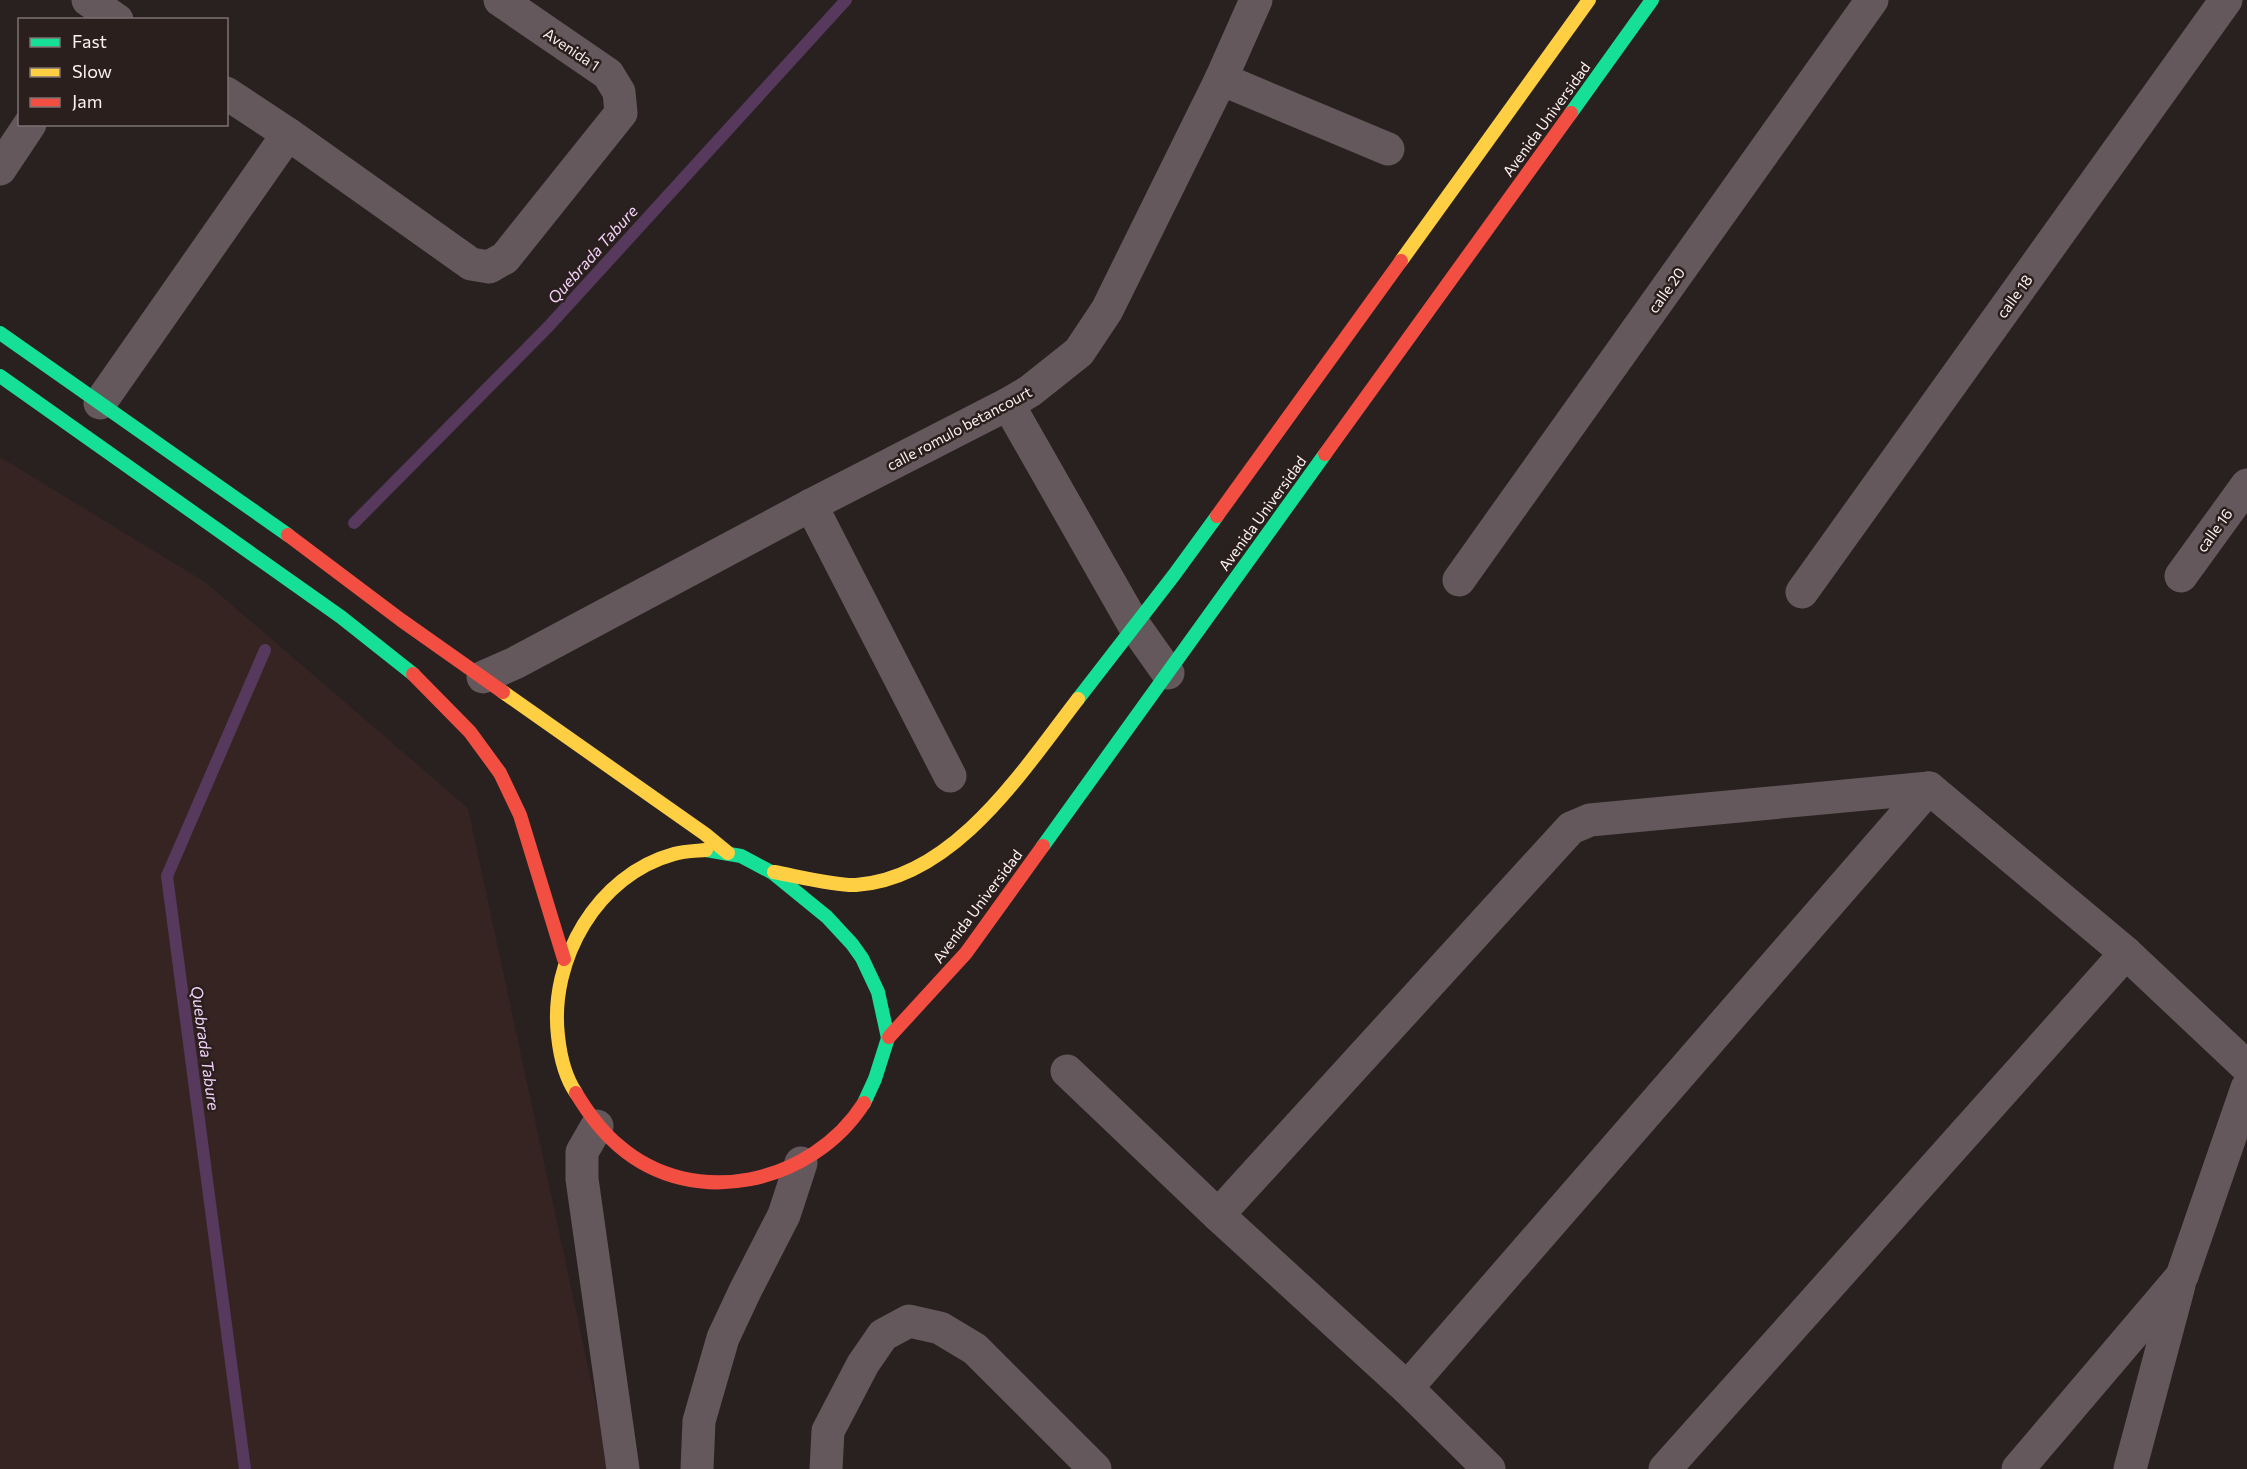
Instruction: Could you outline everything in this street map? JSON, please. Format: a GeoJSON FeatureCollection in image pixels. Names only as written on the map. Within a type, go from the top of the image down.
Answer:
{"type":"FeatureCollection","features":[{"type":"Feature","properties":{"kind":"street","name":"Avenida 1"},"geometry":{"type":"LineString","coordinates":[[288,134],[471,264],[489,267],[505,258],[621,113],[619,92],[608,74],[500,0]]}},
{"type":"Feature","properties":{"kind":"street","name":"calle romulo betancourt"},"geometry":{"type":"LineString","coordinates":[[483,677],[515,663],[811,505],[1008,404],[1030,391],[1079,352],[1107,310],[1221,79],[1256,0]]}},
{"type":"Feature","properties":{"kind":"street","name":"Avenida Universidad"},"geometry":{"type":"LineString","coordinates":[[889,1037],[966,953],[1652,0]]}},
{"type":"Feature","properties":{"kind":"street","name":"calle 20"},"geometry":{"type":"LineString","coordinates":[[1460,580],[1872,0]]}},
{"type":"Feature","properties":{"kind":"street","name":"calle 18"},"geometry":{"type":"LineString","coordinates":[[1802,592],[2226,0]]}},
{"type":"Feature","properties":{"kind":"street"},"geometry":{"type":"LineString","coordinates":[[774,872],[853,885],[878,882],[904,874],[956,842],[999,801],[1174,575],[1580,2]]}},
{"type":"Feature","properties":{"kind":"street"},"geometry":{"type":"LineString","coordinates":[[1221,79],[1388,149]]}},
{"type":"Feature","properties":{"kind":"street"},"geometry":{"type":"LineString","coordinates":[[100,404],[288,134],[228,94]]}},
{"type":"Feature","properties":{"kind":"street"},"geometry":{"type":"LineString","coordinates":[[0,169],[29,126]]}},
{"type":"Feature","properties":{"kind":"street"},"geometry":{"type":"LineString","coordinates":[[0,333],[305,547],[401,620],[705,834],[728,853]]}},
{"type":"Feature","properties":{"kind":"street"},"geometry":{"type":"LineString","coordinates":[[0,376],[341,617],[420,680],[434,694],[470,732],[500,773],[520,814],[564,959]]}},
{"type":"Feature","properties":{"kind":"street"},"geometry":{"type":"LineString","coordinates":[[1008,404],[1134,626],[1168,673]]}},
{"type":"Feature","properties":{"kind":"street","name":"calle 16"},"geometry":{"type":"LineString","coordinates":[[2181,576],[2247,485]]}},
{"type":"Feature","properties":{"kind":"street"},"geometry":{"type":"LineString","coordinates":[[811,505],[950,776]]}},
{"type":"Feature","properties":{"kind":"street"},"geometry":{"type":"LineString","coordinates":[[1407,1388],[1929,788]]}},
{"type":"Feature","properties":{"kind":"street"},"geometry":{"type":"LineString","coordinates":[[1218,1215],[1571,828],[1590,820],[1929,788],[2126,953],[2247,1067]]}},
{"type":"Feature","properties":{"kind":"street"},"geometry":{"type":"LineString","coordinates":[[705,850],[728,853],[746,858],[774,872],[829,918],[854,946],[871,971],[889,1037],[878,1075],[860,1111],[834,1140],[801,1163],[766,1176],[730,1183],[692,1180],[657,1170],[624,1152],[597,1126],[572,1089],[558,1047],[555,1002],[564,959],[582,924],[606,895],[636,871],[671,854],[705,850]]}},
{"type":"Feature","properties":{"kind":"street"},"geometry":{"type":"LineString","coordinates":[[1665,1469],[2126,953]]}},
{"type":"Feature","properties":{"kind":"street"},"geometry":{"type":"LineString","coordinates":[[1066,1071],[1218,1215],[1407,1388],[1489,1469]]}},
{"type":"Feature","properties":{"kind":"street"},"geometry":{"type":"LineString","coordinates":[[2130,1469],[2182,1276],[2247,1088]]}},
{"type":"Feature","properties":{"kind":"street"},"geometry":{"type":"LineString","coordinates":[[597,1126],[582,1152],[582,1179],[623,1469]]}},
{"type":"Feature","properties":{"kind":"street"},"geometry":{"type":"LineString","coordinates":[[697,1469],[699,1421],[723,1338],[784,1215],[801,1163]]}},
{"type":"Feature","properties":{"kind":"street"},"geometry":{"type":"LineString","coordinates":[[2018,1469],[2182,1276]]}},
{"type":"Feature","properties":{"kind":"street"},"geometry":{"type":"LineString","coordinates":[[826,1469],[828,1431],[863,1364],[884,1335],[909,1321],[939,1328],[975,1349],[1095,1469]]}},
{"type":"Feature","properties":{"kind":"shaded area"},"geometry":{"type":"Polygon","coordinates":[[[0,457],[205,582],[468,808],[610,1469],[0,1469],[0,457]]]}},
{"type":"Feature","properties":{"kind":"waterway","name":"Quebrada Tabure"},"geometry":{"type":"LineString","coordinates":[[354,523],[548,327],[846,0]]}},
{"type":"Feature","properties":{"kind":"waterway","name":"Quebrada Tabure"},"geometry":{"type":"LineString","coordinates":[[245,1469],[167,876],[265,650]]}},
{"type":"Feature","properties":{"kind":"traffic: fast"},"geometry":{"type":"LineString","coordinates":[[1571,113],[1652,0]]}},
{"type":"Feature","properties":{"kind":"traffic: fast"},"geometry":{"type":"LineString","coordinates":[[0,333],[288,535]]}},
{"type":"Feature","properties":{"kind":"traffic: fast"},"geometry":{"type":"LineString","coordinates":[[0,376],[341,617],[413,674]]}},
{"type":"Feature","properties":{"kind":"traffic: fast"},"geometry":{"type":"LineString","coordinates":[[1043,846],[1325,454]]}},
{"type":"Feature","properties":{"kind":"traffic: fast"},"geometry":{"type":"LineString","coordinates":[[1078,699],[1217,516]]}},
{"type":"Feature","properties":{"kind":"traffic: fast"},"geometry":{"type":"LineString","coordinates":[[706,850],[741,856],[773,873],[827,917],[862,958],[878,992],[888,1038],[875,1079],[864,1103]]}},
{"type":"Feature","properties":{"kind":"traffic: slow"},"geometry":{"type":"LineString","coordinates":[[1401,261],[1589,0]]}},
{"type":"Feature","properties":{"kind":"traffic: slow"},"geometry":{"type":"LineString","coordinates":[[503,692],[705,834],[728,853]]}},
{"type":"Feature","properties":{"kind":"traffic: slow"},"geometry":{"type":"LineString","coordinates":[[774,872],[856,885],[892,878],[925,863],[955,842],[984,816],[1010,787],[1078,699]]}},
{"type":"Feature","properties":{"kind":"traffic: slow"},"geometry":{"type":"LineString","coordinates":[[576,1093],[566,1073],[562,1058],[558,1036],[557,1007],[570,951],[584,924],[601,901],[622,881],[647,865],[678,853],[706,850]]}},
{"type":"Feature","properties":{"kind":"traffic: jam"},"geometry":{"type":"LineString","coordinates":[[1325,454],[1571,113]]}},
{"type":"Feature","properties":{"kind":"traffic: jam"},"geometry":{"type":"LineString","coordinates":[[1217,516],[1401,261]]}},
{"type":"Feature","properties":{"kind":"traffic: jam"},"geometry":{"type":"LineString","coordinates":[[288,535],[401,620],[503,692]]}},
{"type":"Feature","properties":{"kind":"traffic: jam"},"geometry":{"type":"LineString","coordinates":[[413,674],[470,732],[500,773],[520,815],[564,959]]}},
{"type":"Feature","properties":{"kind":"traffic: jam"},"geometry":{"type":"LineString","coordinates":[[889,1037],[966,953],[1043,846]]}},
{"type":"Feature","properties":{"kind":"traffic: jam"},"geometry":{"type":"LineString","coordinates":[[576,1093],[606,1134],[619,1146],[649,1166],[682,1178],[716,1182],[750,1179],[783,1169],[814,1153],[842,1131],[864,1103]]}}]}
